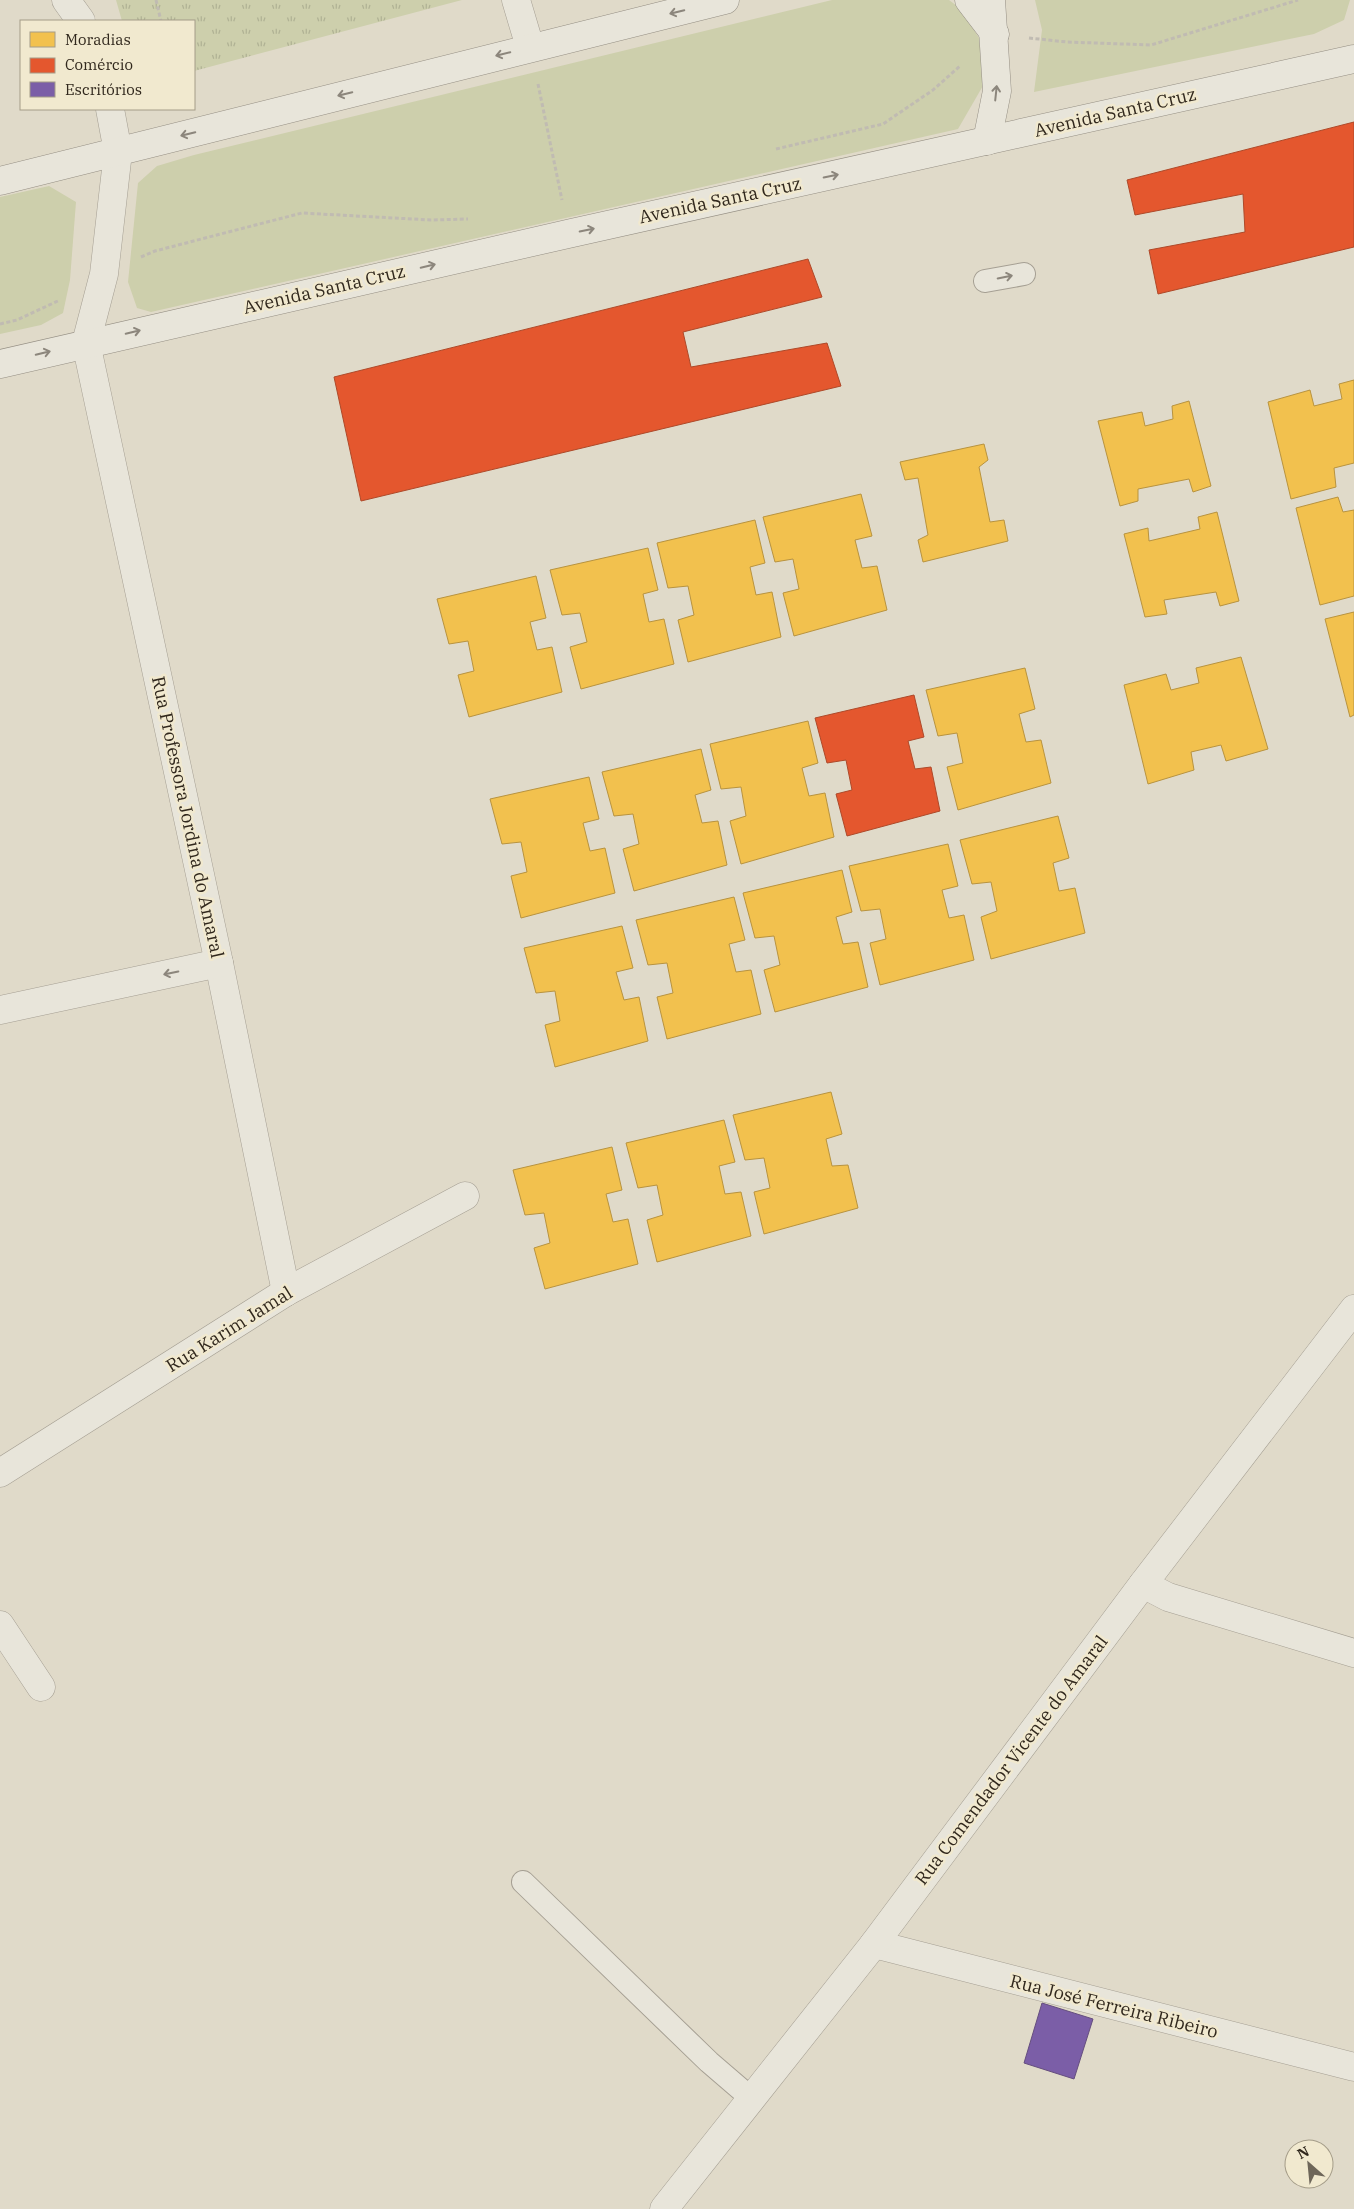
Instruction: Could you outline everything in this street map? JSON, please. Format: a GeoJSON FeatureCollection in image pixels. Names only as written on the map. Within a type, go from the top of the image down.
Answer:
{"type":"FeatureCollection","features":[{"type":"Feature","properties":{"kind":"street"},"geometry":{"type":"LineString","coordinates":[[66,0],[80,20]]}},
{"type":"Feature","properties":{"kind":"street"},"geometry":{"type":"LineString","coordinates":[[516,0],[530,47]]}},
{"type":"Feature","properties":{"kind":"street"},"geometry":{"type":"LineString","coordinates":[[0,182],[530,47],[725,0]]}},
{"type":"Feature","properties":{"kind":"street"},"geometry":{"type":"LineString","coordinates":[[969,0],[995,34]]}},
{"type":"Feature","properties":{"kind":"street"},"geometry":{"type":"LineString","coordinates":[[987,141],[997,92],[995,34],[991,0]]}},
{"type":"Feature","properties":{"kind":"street","name":"Avenida Santa Cruz"},"geometry":{"type":"LineString","coordinates":[[0,364],[86,343],[1354,59]]}},
{"type":"Feature","properties":{"kind":"street"},"geometry":{"type":"LineString","coordinates":[[86,343],[104,274],[118,152],[110,110]]}},
{"type":"Feature","properties":{"kind":"street","name":"Rua Professora Jordina do Amaral"},"geometry":{"type":"LineString","coordinates":[[86,343],[219,963],[286,1292]]}},
{"type":"Feature","properties":{"kind":"street"},"geometry":{"type":"LineString","coordinates":[[0,1010],[219,963]]}},
{"type":"Feature","properties":{"kind":"street","name":"Rua Karim Jamal"},"geometry":{"type":"LineString","coordinates":[[0,1473],[286,1292],[465,1196]]}},
{"type":"Feature","properties":{"kind":"street","name":"Rua Comendador Vicente do Amaral"},"geometry":{"type":"LineString","coordinates":[[664,2209],[874,1944],[1143,1584],[1354,1309]]}},
{"type":"Feature","properties":{"kind":"street"},"geometry":{"type":"LineString","coordinates":[[1143,1584],[1168,1597],[1354,1652]]}},
{"type":"Feature","properties":{"kind":"street"},"geometry":{"type":"LineString","coordinates":[[0,1625],[42,1687]]}},
{"type":"Feature","properties":{"kind":"street","name":"Rua José Ferreira Ribeiro"},"geometry":{"type":"LineString","coordinates":[[874,1944],[1354,2067]]}},
{"type":"Feature","properties":{"kind":"lane"},"geometry":{"type":"LineString","coordinates":[[985,281],[1024,274]]}},
{"type":"Feature","properties":{"kind":"lane"},"geometry":{"type":"LineString","coordinates":[[523,1882],[709,2062],[752,2099]]}},
{"type":"Feature","properties":{"kind":"path"},"geometry":{"type":"LineString","coordinates":[[156,0],[161,20]]}},
{"type":"Feature","properties":{"kind":"path"},"geometry":{"type":"LineString","coordinates":[[771,150],[883,124],[933,90],[995,34],[1067,42],[1151,45],[1298,0]]}},
{"type":"Feature","properties":{"kind":"path"},"geometry":{"type":"LineString","coordinates":[[530,47],[565,208]]}},
{"type":"Feature","properties":{"kind":"path"},"geometry":{"type":"LineString","coordinates":[[554,203],[572,198]]}},
{"type":"Feature","properties":{"kind":"path"},"geometry":{"type":"LineString","coordinates":[[155,251],[302,214],[431,220],[470,219]]}},
{"type":"Feature","properties":{"kind":"path"},"geometry":{"type":"LineString","coordinates":[[0,324],[17,320]]}},
{"type":"Feature","properties":{"kind":"green space"},"geometry":{"type":"Polygon","coordinates":[[[116,0],[462,0],[195,71],[195,20],[122,20],[116,0]]]}},
{"type":"Feature","properties":{"kind":"green space"},"geometry":{"type":"Polygon","coordinates":[[[832,0],[949,0],[961,9],[979,38],[984,84],[958,129],[151,312],[137,308],[128,282],[138,183],[157,166],[194,155],[832,0]]]}},
{"type":"Feature","properties":{"kind":"green space"},"geometry":{"type":"Polygon","coordinates":[[[1035,0],[1350,0],[1344,20],[1314,34],[1034,92],[1042,30],[1035,0]]]}},
{"type":"Feature","properties":{"kind":"green space"},"geometry":{"type":"Polygon","coordinates":[[[49,186],[76,202],[70,280],[63,313],[41,325],[0,334],[0,197],[49,186]]]}},
{"type":"Feature","properties":{"kind":"building: Moradias"},"geometry":{"type":"Polygon","coordinates":[[[1354,380],[1354,463],[1334,468],[1336,487],[1291,499],[1268,402],[1310,390],[1314,406],[1342,399],[1339,384],[1354,380]]]}},
{"type":"Feature","properties":{"kind":"building: Moradias"},"geometry":{"type":"Polygon","coordinates":[[[1189,401],[1211,486],[1193,492],[1189,479],[1138,489],[1138,501],[1120,506],[1098,421],[1142,412],[1145,426],[1173,419],[1172,406],[1189,401]]]}},
{"type":"Feature","properties":{"kind":"building: Moradias"},"geometry":{"type":"Polygon","coordinates":[[[984,444],[988,460],[979,467],[990,522],[1004,520],[1008,541],[923,562],[918,540],[928,535],[918,478],[905,480],[900,462],[984,444]]]}},
{"type":"Feature","properties":{"kind":"building: Moradias"},"geometry":{"type":"Polygon","coordinates":[[[861,494],[872,536],[855,540],[862,568],[877,566],[887,610],[794,636],[783,593],[799,589],[793,559],[775,562],[763,517],[861,494]]]}},
{"type":"Feature","properties":{"kind":"building: Moradias"},"geometry":{"type":"Polygon","coordinates":[[[1338,497],[1343,512],[1354,510],[1354,596],[1320,605],[1296,508],[1338,497]]]}},
{"type":"Feature","properties":{"kind":"building: Moradias"},"geometry":{"type":"Polygon","coordinates":[[[1217,512],[1239,601],[1220,606],[1216,592],[1164,600],[1167,614],[1145,617],[1124,534],[1148,528],[1149,541],[1200,529],[1198,517],[1217,512]]]}},
{"type":"Feature","properties":{"kind":"building: Moradias"},"geometry":{"type":"Polygon","coordinates":[[[755,520],[765,563],[750,567],[756,595],[772,592],[781,637],[688,662],[678,620],[694,615],[688,586],[668,588],[657,543],[755,520]]]}},
{"type":"Feature","properties":{"kind":"building: Moradias"},"geometry":{"type":"Polygon","coordinates":[[[648,548],[658,590],[643,594],[649,622],[664,619],[674,664],[581,689],[570,647],[587,642],[580,613],[562,615],[550,570],[648,548]]]}},
{"type":"Feature","properties":{"kind":"building: Moradias"},"geometry":{"type":"Polygon","coordinates":[[[536,576],[546,618],[530,622],[537,650],[552,647],[562,692],[469,717],[458,675],[474,671],[468,641],[449,644],[437,599],[536,576]]]}},
{"type":"Feature","properties":{"kind":"building: Moradias"},"geometry":{"type":"Polygon","coordinates":[[[1354,612],[1354,715],[1350,717],[1325,619],[1354,612]]]}},
{"type":"Feature","properties":{"kind":"building: Moradias"},"geometry":{"type":"Polygon","coordinates":[[[1241,657],[1268,749],[1226,761],[1221,745],[1191,752],[1194,770],[1148,784],[1124,685],[1166,674],[1171,690],[1199,683],[1196,668],[1241,657]]]}},
{"type":"Feature","properties":{"kind":"building: Moradias"},"geometry":{"type":"Polygon","coordinates":[[[1025,668],[1035,709],[1019,714],[1026,742],[1041,740],[1051,783],[958,810],[947,767],[963,763],[957,733],[938,736],[926,690],[1025,668]]]}},
{"type":"Feature","properties":{"kind":"building: Moradias"},"geometry":{"type":"Polygon","coordinates":[[[808,721],[818,763],[802,768],[809,796],[825,793],[834,837],[741,864],[730,821],[746,816],[741,787],[721,789],[710,744],[808,721]]]}},
{"type":"Feature","properties":{"kind":"building: Moradias"},"geometry":{"type":"Polygon","coordinates":[[[701,749],[711,790],[695,795],[702,823],[718,821],[727,865],[634,891],[623,849],[639,844],[633,814],[614,816],[602,772],[701,749]]]}},
{"type":"Feature","properties":{"kind":"building: Moradias"},"geometry":{"type":"Polygon","coordinates":[[[589,777],[599,819],[583,823],[590,851],[605,848],[615,893],[521,918],[511,876],[527,872],[521,842],[502,844],[490,799],[589,777]]]}},
{"type":"Feature","properties":{"kind":"building: Moradias"},"geometry":{"type":"Polygon","coordinates":[[[1058,816],[1069,858],[1053,863],[1059,891],[1075,888],[1085,933],[991,959],[981,917],[997,911],[991,882],[972,884],[960,840],[1058,816]]]}},
{"type":"Feature","properties":{"kind":"building: Moradias"},"geometry":{"type":"Polygon","coordinates":[[[948,844],[958,886],[942,890],[949,918],[964,915],[974,960],[880,985],[870,943],[886,939],[880,909],[861,911],[849,866],[948,844]]]}},
{"type":"Feature","properties":{"kind":"building: Moradias"},"geometry":{"type":"Polygon","coordinates":[[[842,870],[852,912],[836,917],[843,944],[858,942],[868,987],[775,1012],[764,970],[780,965],[774,936],[755,938],[743,893],[842,870]]]}},
{"type":"Feature","properties":{"kind":"building: Moradias"},"geometry":{"type":"Polygon","coordinates":[[[734,897],[745,940],[729,944],[736,972],[751,970],[761,1014],[667,1039],[657,997],[673,993],[667,963],[648,965],[636,920],[734,897]]]}},
{"type":"Feature","properties":{"kind":"building: Moradias"},"geometry":{"type":"Polygon","coordinates":[[[622,926],[633,968],[616,972],[624,1000],[639,997],[648,1041],[555,1067],[545,1025],[560,1021],[555,991],[536,993],[524,948],[622,926]]]}},
{"type":"Feature","properties":{"kind":"building: Moradias"},"geometry":{"type":"Polygon","coordinates":[[[831,1092],[842,1134],[826,1139],[832,1166],[848,1165],[858,1208],[764,1234],[754,1192],[770,1188],[764,1158],[745,1160],[733,1115],[831,1092]]]}},
{"type":"Feature","properties":{"kind":"building: Moradias"},"geometry":{"type":"Polygon","coordinates":[[[724,1120],[735,1162],[719,1166],[725,1194],[741,1192],[751,1236],[657,1262],[647,1220],[663,1215],[657,1185],[638,1188],[626,1143],[724,1120]]]}},
{"type":"Feature","properties":{"kind":"building: Moradias"},"geometry":{"type":"Polygon","coordinates":[[[612,1147],[622,1190],[606,1194],[613,1222],[628,1219],[638,1264],[545,1289],[534,1248],[550,1243],[544,1213],[525,1215],[513,1170],[612,1147]]]}},
{"type":"Feature","properties":{"kind":"building: Comércio"},"geometry":{"type":"Polygon","coordinates":[[[1354,122],[1354,247],[1158,294],[1149,250],[1245,232],[1243,194],[1135,215],[1127,180],[1354,122]]]}},
{"type":"Feature","properties":{"kind":"building: Comércio"},"geometry":{"type":"Polygon","coordinates":[[[808,259],[822,297],[683,332],[691,367],[827,343],[841,386],[361,501],[334,377],[808,259]]]}},
{"type":"Feature","properties":{"kind":"building: Comércio"},"geometry":{"type":"Polygon","coordinates":[[[914,695],[924,737],[908,741],[915,769],[931,767],[940,811],[847,836],[836,794],[852,790],[846,760],[827,763],[815,718],[914,695]]]}},
{"type":"Feature","properties":{"kind":"building: Escritórios"},"geometry":{"type":"Polygon","coordinates":[[[1042,2003],[1093,2019],[1074,2079],[1024,2063],[1042,2003]]]}}]}
